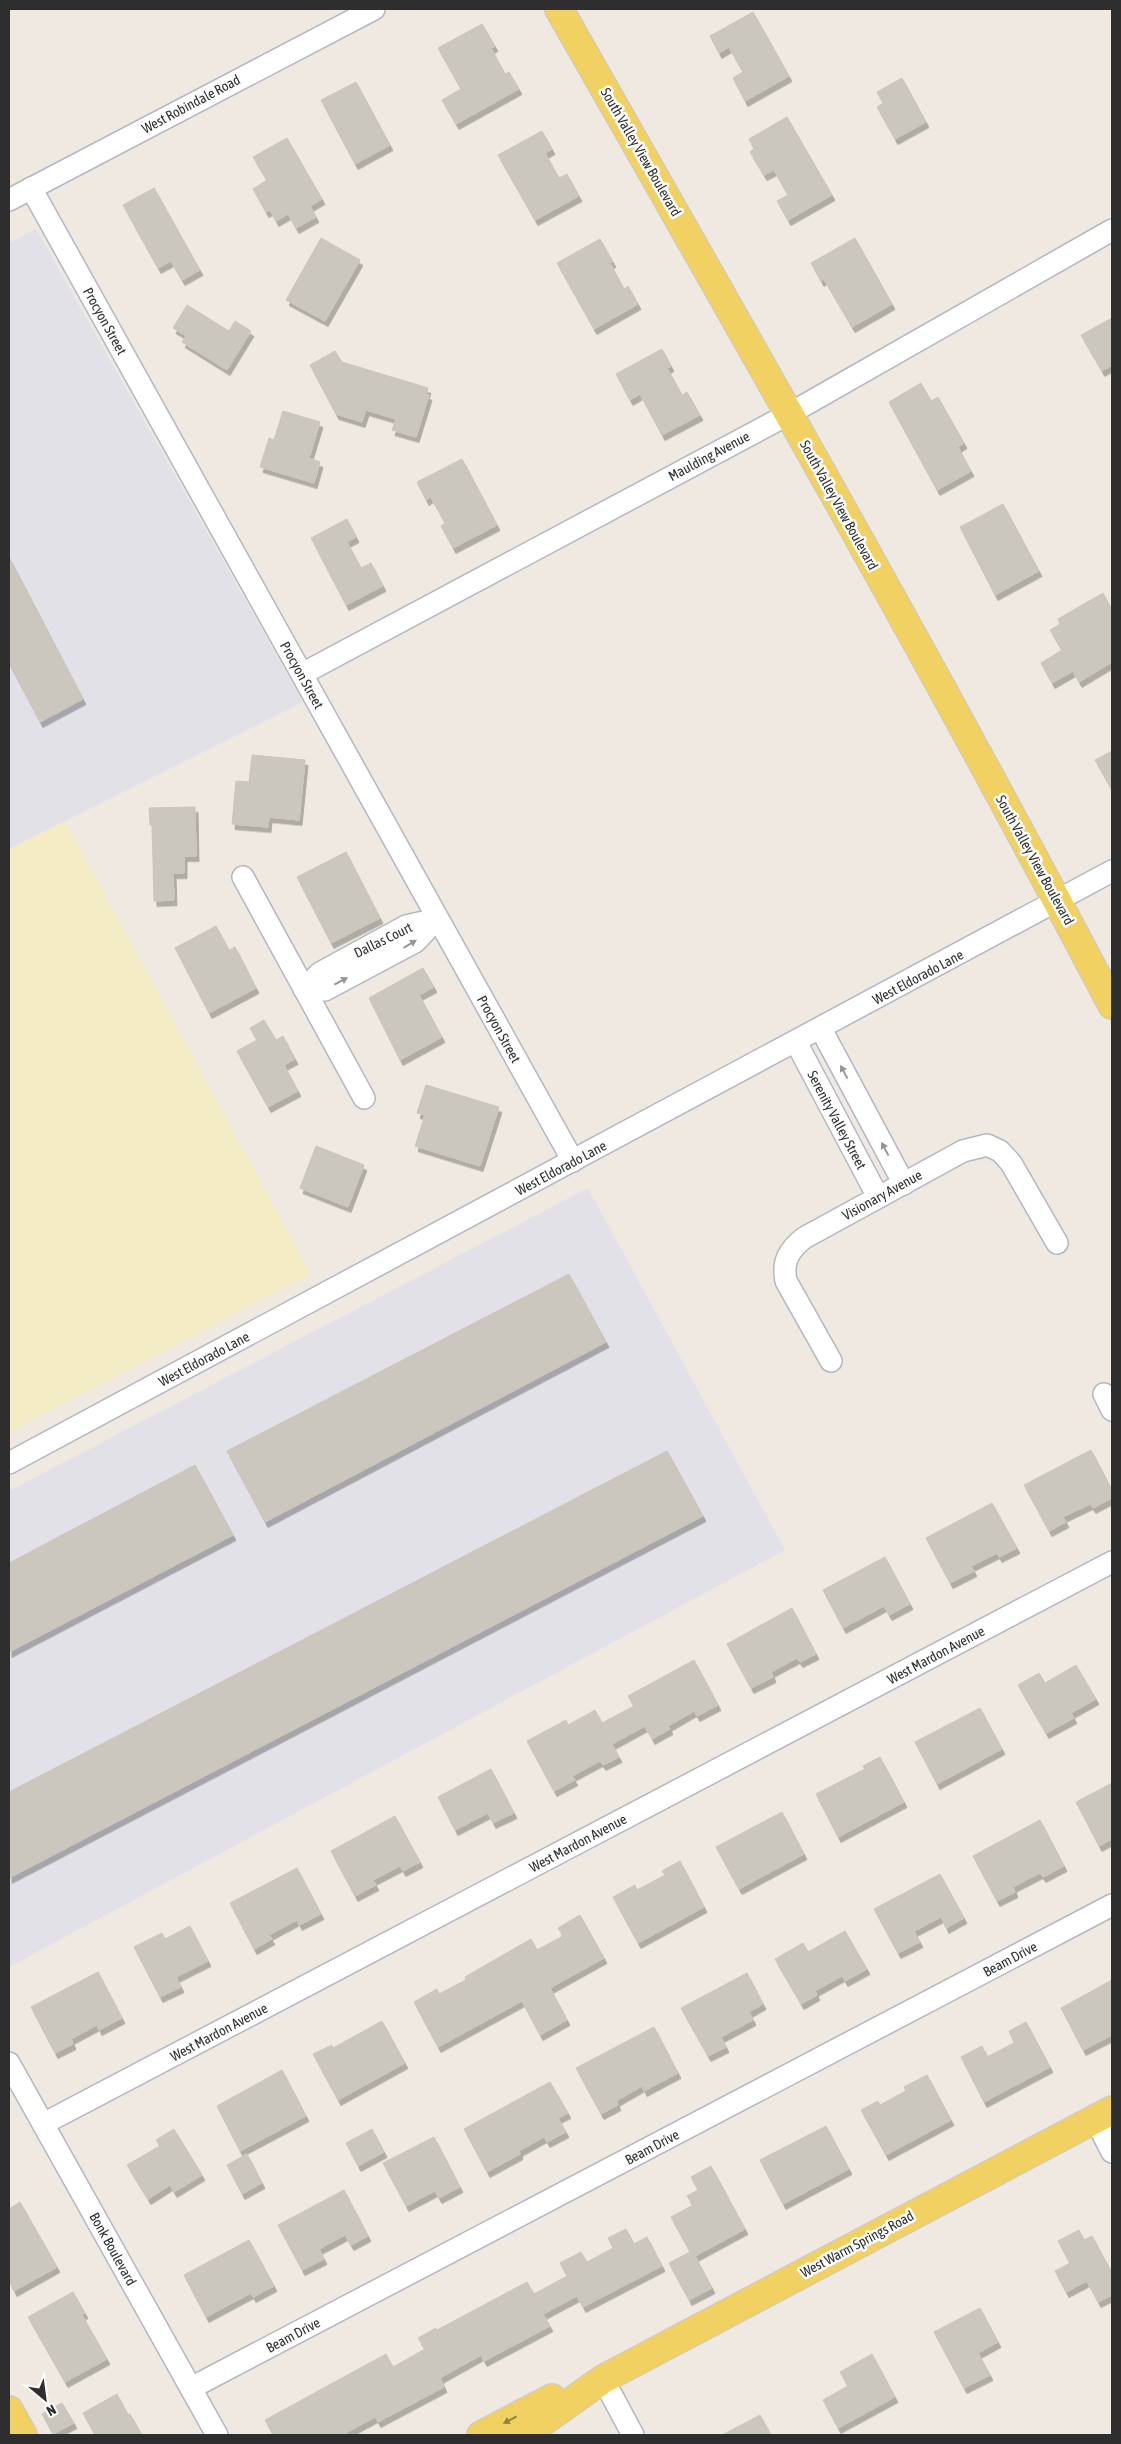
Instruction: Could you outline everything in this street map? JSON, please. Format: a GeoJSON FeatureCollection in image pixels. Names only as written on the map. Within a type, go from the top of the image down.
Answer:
{"type":"FeatureCollection","features":[{"type":"Feature","properties":{"kind":"main road","name":"South Valley View Boulevard"},"geometry":{"type":"LineString","coordinates":[[559,9],[789,414],[1058,902],[1112,1005]]}},
{"type":"Feature","properties":{"kind":"main road","name":"West Warm Springs Road"},"geometry":{"type":"LineString","coordinates":[[481,2435],[549,2399],[603,2379],[1104,2115]]}},
{"type":"Feature","properties":{"kind":"main road","name":"West Warm Springs Road"},"geometry":{"type":"LineString","coordinates":[[524,2435],[603,2379]]}},
{"type":"Feature","properties":{"kind":"main road"},"geometry":{"type":"LineString","coordinates":[[9,2410],[23,2435]]}},
{"type":"Feature","properties":{"kind":"street","name":"West Robindale Road"},"geometry":{"type":"LineString","coordinates":[[9,200],[374,9]]}},
{"type":"Feature","properties":{"kind":"street","name":"Procyon Street"},"geometry":{"type":"LineString","coordinates":[[31,188],[573,1161]]}},
{"type":"Feature","properties":{"kind":"street","name":"Maulding Avenue"},"geometry":{"type":"LineString","coordinates":[[302,674],[789,414],[1112,230]]}},
{"type":"Feature","properties":{"kind":"street","name":"West Eldorado Lane"},"geometry":{"type":"LineString","coordinates":[[9,1463],[1058,902],[1112,871]]}},
{"type":"Feature","properties":{"kind":"street"},"geometry":{"type":"LineString","coordinates":[[242,877],[364,1098]]}},
{"type":"Feature","properties":{"kind":"street","name":"Dallas Court"},"geometry":{"type":"LineString","coordinates":[[304,989],[325,990],[415,942],[437,919]]}},
{"type":"Feature","properties":{"kind":"street","name":"Serenity Valley Street"},"geometry":{"type":"LineString","coordinates":[[821,1029],[904,1184]]}},
{"type":"Feature","properties":{"kind":"street","name":"Serenity Valley Street"},"geometry":{"type":"LineString","coordinates":[[796,1042],[878,1197]]}},
{"type":"Feature","properties":{"kind":"street","name":"Visionary Avenue"},"geometry":{"type":"LineString","coordinates":[[831,1361],[786,1281],[784,1271],[786,1258],[792,1248],[804,1238],[963,1151],[987,1145],[1000,1151],[1011,1163],[1057,1243]]}},
{"type":"Feature","properties":{"kind":"street","name":"West Mardon Avenue"},"geometry":{"type":"LineString","coordinates":[[43,2124],[1112,1562]]}},
{"type":"Feature","properties":{"kind":"street","name":"Beam Drive"},"geometry":{"type":"LineString","coordinates":[[191,2388],[1112,1905]]}},
{"type":"Feature","properties":{"kind":"street","name":"Bonk Boulevard"},"geometry":{"type":"LineString","coordinates":[[9,2063],[217,2435]]}},
{"type":"Feature","properties":{"kind":"street"},"geometry":{"type":"LineString","coordinates":[[1104,2115],[1112,2152]]}},
{"type":"Feature","properties":{"kind":"street"},"geometry":{"type":"LineString","coordinates":[[603,2379],[633,2435]]}},
{"type":"Feature","properties":{"kind":"shaded area"},"geometry":{"type":"Polygon","coordinates":[[[36,229],[303,702],[9,849],[9,243],[36,229]]]}},
{"type":"Feature","properties":{"kind":"shaded area"},"geometry":{"type":"Polygon","coordinates":[[[588,1188],[785,1550],[9,1967],[9,1491],[588,1188]]]}},
{"type":"Feature","properties":{"kind":"sand"},"geometry":{"type":"Polygon","coordinates":[[[65,821],[311,1274],[9,1432],[9,849],[65,821]]]}},
{"type":"Feature","properties":{"kind":"building"},"geometry":{"type":"Polygon","coordinates":[[[753,12],[789,76],[745,101],[733,78],[743,72],[729,47],[719,53],[710,36],[753,12]]]}},
{"type":"Feature","properties":{"kind":"building"},"geometry":{"type":"Polygon","coordinates":[[[482,24],[495,46],[491,48],[505,74],[509,72],[519,89],[456,124],[442,100],[461,89],[438,48],[482,24]]]}},
{"type":"Feature","properties":{"kind":"building"},"geometry":{"type":"Polygon","coordinates":[[[902,78],[926,122],[895,139],[877,107],[883,103],[877,92],[902,78]]]}},
{"type":"Feature","properties":{"kind":"building"},"geometry":{"type":"Polygon","coordinates":[[[356,82],[390,145],[355,164],[321,100],[356,82]]]}},
{"type":"Feature","properties":{"kind":"building"},"geometry":{"type":"Polygon","coordinates":[[[787,117],[832,195],[788,220],[777,201],[788,195],[774,170],[764,175],[750,152],[754,149],[749,139],[787,117]]]}},
{"type":"Feature","properties":{"kind":"building"},"geometry":{"type":"Polygon","coordinates":[[[542,131],[552,149],[545,153],[559,178],[567,174],[579,196],[535,220],[498,155],[542,131]]]}},
{"type":"Feature","properties":{"kind":"building"},"geometry":{"type":"Polygon","coordinates":[[[287,138],[322,199],[310,206],[316,217],[296,228],[288,214],[276,221],[270,210],[266,212],[253,189],[267,180],[253,157],[287,138]]]}},
{"type":"Feature","properties":{"kind":"building"},"geometry":{"type":"Polygon","coordinates":[[[154,188],[200,270],[182,280],[171,261],[158,268],[123,205],[154,188]]]}},
{"type":"Feature","properties":{"kind":"building"},"geometry":{"type":"Polygon","coordinates":[[[321,238],[360,260],[325,321],[286,300],[321,238]]]}},
{"type":"Feature","properties":{"kind":"building"},"geometry":{"type":"Polygon","coordinates":[[[855,238],[892,304],[852,327],[824,279],[821,281],[811,263],[855,238]]]}},
{"type":"Feature","properties":{"kind":"building"},"geometry":{"type":"Polygon","coordinates":[[[600,239],[613,262],[610,263],[624,289],[628,286],[638,304],[594,329],[557,263],[600,239]]]}},
{"type":"Feature","properties":{"kind":"building"},"geometry":{"type":"Polygon","coordinates":[[[187,305],[229,331],[235,321],[251,331],[227,370],[182,342],[186,336],[173,328],[187,305]]]}},
{"type":"Feature","properties":{"kind":"building"},"geometry":{"type":"Polygon","coordinates":[[[1112,318],[1112,365],[1102,371],[1081,335],[1112,318]]]}},
{"type":"Feature","properties":{"kind":"building"},"geometry":{"type":"Polygon","coordinates":[[[662,349],[671,366],[667,368],[682,395],[687,392],[700,415],[662,435],[640,394],[630,400],[616,374],[662,349]]]}},
{"type":"Feature","properties":{"kind":"building"},"geometry":{"type":"Polygon","coordinates":[[[335,351],[342,362],[428,388],[426,394],[429,395],[416,437],[392,430],[396,419],[366,410],[362,422],[336,414],[310,365],[335,351]]]}},
{"type":"Feature","properties":{"kind":"building"},"geometry":{"type":"Polygon","coordinates":[[[921,383],[931,401],[938,397],[964,443],[958,447],[971,471],[937,490],[889,402],[921,383]]]}},
{"type":"Feature","properties":{"kind":"building"},"geometry":{"type":"Polygon","coordinates":[[[283,411],[320,422],[309,458],[320,462],[314,483],[260,467],[269,438],[274,440],[283,411]]]}},
{"type":"Feature","properties":{"kind":"building"},"geometry":{"type":"Polygon","coordinates":[[[462,459],[497,525],[453,548],[441,526],[445,523],[431,497],[426,500],[417,482],[462,459]]]}},
{"type":"Feature","properties":{"kind":"building"},"geometry":{"type":"Polygon","coordinates":[[[1003,504],[1039,571],[995,595],[960,527],[1003,504]]]}},
{"type":"Feature","properties":{"kind":"building"},"geometry":{"type":"Polygon","coordinates":[[[347,519],[356,537],[347,542],[361,568],[371,563],[383,586],[346,605],[311,538],[347,519]]]}},
{"type":"Feature","properties":{"kind":"building"},"geometry":{"type":"Polygon","coordinates":[[[9,557],[83,699],[40,722],[9,663],[9,557]]]}},
{"type":"Feature","properties":{"kind":"building"},"geometry":{"type":"Polygon","coordinates":[[[1103,593],[1112,610],[1112,662],[1079,682],[1073,671],[1052,683],[1041,663],[1062,650],[1050,630],[1060,624],[1058,619],[1103,593]]]}},
{"type":"Feature","properties":{"kind":"building"},"geometry":{"type":"Polygon","coordinates":[[[1112,751],[1112,790],[1095,760],[1112,751]]]}},
{"type":"Feature","properties":{"kind":"building"},"geometry":{"type":"Polygon","coordinates":[[[252,755],[305,760],[299,820],[269,817],[268,827],[232,824],[236,781],[249,782],[252,755]]]}},
{"type":"Feature","properties":{"kind":"building"},"geometry":{"type":"Polygon","coordinates":[[[195,807],[196,856],[184,856],[184,873],[173,873],[174,900],[154,901],[152,825],[150,825],[149,808],[195,807]]]}},
{"type":"Feature","properties":{"kind":"building"},"geometry":{"type":"Polygon","coordinates":[[[346,852],[380,918],[331,943],[297,877],[346,852]]]}},
{"type":"Feature","properties":{"kind":"building"},"geometry":{"type":"Polygon","coordinates":[[[216,926],[229,950],[235,947],[256,988],[209,1013],[175,948],[216,926]]]}},
{"type":"Feature","properties":{"kind":"building"},"geometry":{"type":"Polygon","coordinates":[[[423,968],[434,987],[419,995],[442,1037],[400,1060],[369,998],[423,968]]]}},
{"type":"Feature","properties":{"kind":"building"},"geometry":{"type":"Polygon","coordinates":[[[264,1020],[276,1040],[283,1036],[295,1059],[284,1065],[298,1091],[268,1107],[237,1051],[257,1040],[250,1028],[264,1020]]]}},
{"type":"Feature","properties":{"kind":"building"},"geometry":{"type":"Polygon","coordinates":[[[426,1085],[499,1107],[480,1166],[415,1146],[425,1115],[417,1113],[426,1085]]]}},
{"type":"Feature","properties":{"kind":"building"},"geometry":{"type":"Polygon","coordinates":[[[316,1146],[364,1165],[348,1207],[300,1188],[316,1146]]]}},
{"type":"Feature","properties":{"kind":"building"},"geometry":{"type":"Polygon","coordinates":[[[569,1274],[606,1342],[265,1522],[227,1451],[569,1274]]]}},
{"type":"Feature","properties":{"kind":"building"},"geometry":{"type":"Polygon","coordinates":[[[1091,1450],[1112,1490],[1112,1498],[1093,1508],[1090,1504],[1063,1517],[1066,1522],[1049,1531],[1024,1485],[1091,1450]]]}},
{"type":"Feature","properties":{"kind":"building"},"geometry":{"type":"Polygon","coordinates":[[[667,1451],[703,1516],[9,1878],[9,1792],[667,1451]]]}},
{"type":"Feature","properties":{"kind":"building"},"geometry":{"type":"Polygon","coordinates":[[[195,1465],[233,1535],[9,1652],[9,1563],[195,1465]]]}},
{"type":"Feature","properties":{"kind":"building"},"geometry":{"type":"Polygon","coordinates":[[[992,1503],[1017,1548],[999,1557],[997,1553],[971,1566],[974,1571],[950,1583],[926,1538],[992,1503]]]}},
{"type":"Feature","properties":{"kind":"building"},"geometry":{"type":"Polygon","coordinates":[[[885,1557],[910,1604],[889,1615],[884,1606],[843,1628],[823,1590],[885,1557]]]}},
{"type":"Feature","properties":{"kind":"building"},"geometry":{"type":"Polygon","coordinates":[[[792,1608],[816,1654],[800,1662],[797,1658],[771,1672],[773,1677],[751,1688],[727,1644],[792,1608]]]}},
{"type":"Feature","properties":{"kind":"building"},"geometry":{"type":"Polygon","coordinates":[[[694,1660],[718,1705],[697,1716],[694,1711],[668,1726],[670,1729],[652,1739],[645,1726],[612,1744],[619,1757],[603,1765],[600,1761],[572,1776],[575,1780],[554,1791],[527,1741],[566,1720],[568,1725],[595,1710],[602,1723],[634,1706],[628,1696],[694,1660]]]}},
{"type":"Feature","properties":{"kind":"building"},"geometry":{"type":"Polygon","coordinates":[[[1076,1665],[1096,1699],[1071,1713],[1074,1718],[1046,1733],[1018,1685],[1039,1673],[1045,1683],[1076,1665]]]}},
{"type":"Feature","properties":{"kind":"building"},"geometry":{"type":"Polygon","coordinates":[[[980,1708],[1002,1749],[937,1784],[915,1742],[980,1708]]]}},
{"type":"Feature","properties":{"kind":"building"},"geometry":{"type":"Polygon","coordinates":[[[880,1757],[904,1802],[838,1837],[816,1794],[865,1769],[863,1766],[880,1757]]]}},
{"type":"Feature","properties":{"kind":"building"},"geometry":{"type":"Polygon","coordinates":[[[491,1769],[514,1813],[493,1823],[488,1813],[455,1830],[438,1797],[491,1769]]]}},
{"type":"Feature","properties":{"kind":"building"},"geometry":{"type":"Polygon","coordinates":[[[1112,1783],[1112,1839],[1099,1846],[1076,1802],[1112,1783]]]}},
{"type":"Feature","properties":{"kind":"building"},"geometry":{"type":"Polygon","coordinates":[[[782,1812],[804,1854],[739,1889],[716,1847],[782,1812]]]}},
{"type":"Feature","properties":{"kind":"building"},"geometry":{"type":"Polygon","coordinates":[[[395,1816],[420,1862],[403,1871],[400,1866],[373,1880],[376,1885],[355,1896],[331,1851],[395,1816]]]}},
{"type":"Feature","properties":{"kind":"building"},"geometry":{"type":"Polygon","coordinates":[[[1040,1820],[1064,1866],[1043,1877],[1040,1873],[1013,1887],[1015,1892],[997,1901],[973,1856],[1040,1820]]]}},
{"type":"Feature","properties":{"kind":"building"},"geometry":{"type":"Polygon","coordinates":[[[680,1861],[704,1907],[638,1943],[613,1897],[635,1885],[637,1890],[665,1875],[662,1871],[680,1861]]]}},
{"type":"Feature","properties":{"kind":"building"},"geometry":{"type":"Polygon","coordinates":[[[297,1868],[321,1914],[299,1925],[297,1920],[269,1935],[272,1939],[254,1949],[230,1903],[297,1868]]]}},
{"type":"Feature","properties":{"kind":"building"},"geometry":{"type":"Polygon","coordinates":[[[940,1874],[964,1918],[946,1928],[941,1917],[914,1931],[920,1942],[898,1953],[874,1909],[940,1874]]]}},
{"type":"Feature","properties":{"kind":"building"},"geometry":{"type":"Polygon","coordinates":[[[580,1915],[604,1958],[550,1988],[567,2020],[540,2035],[522,2001],[438,2047],[414,2002],[437,1989],[439,1994],[466,1980],[465,1977],[531,1939],[537,1950],[563,1936],[558,1928],[580,1915]]]}},
{"type":"Feature","properties":{"kind":"building"},"geometry":{"type":"Polygon","coordinates":[[[190,1926],[208,1961],[176,1977],[181,1987],[160,1997],[134,1947],[162,1933],[165,1939],[190,1926]]]}},
{"type":"Feature","properties":{"kind":"building"},"geometry":{"type":"Polygon","coordinates":[[[845,1931],[867,1969],[845,1981],[842,1976],[815,1991],[817,1995],[801,2004],[775,1959],[803,1943],[808,1952],[845,1931]]]}},
{"type":"Feature","properties":{"kind":"building"},"geometry":{"type":"Polygon","coordinates":[[[98,1972],[122,2018],[99,2030],[97,2025],[71,2039],[73,2044],[55,2053],[31,2007],[98,1972]]]}},
{"type":"Feature","properties":{"kind":"building"},"geometry":{"type":"Polygon","coordinates":[[[747,1973],[763,2004],[749,2012],[753,2020],[721,2037],[726,2047],[708,2056],[681,2008],[747,1973]]]}},
{"type":"Feature","properties":{"kind":"building"},"geometry":{"type":"Polygon","coordinates":[[[1112,1980],[1112,2035],[1083,2050],[1061,2008],[1112,1980]]]}},
{"type":"Feature","properties":{"kind":"building"},"geometry":{"type":"Polygon","coordinates":[[[382,2021],[405,2063],[338,2100],[313,2054],[332,2045],[333,2048],[382,2021]]]}},
{"type":"Feature","properties":{"kind":"building"},"geometry":{"type":"Polygon","coordinates":[[[1026,2022],[1050,2067],[984,2102],[961,2057],[982,2046],[987,2057],[1014,2043],[1009,2031],[1026,2022]]]}},
{"type":"Feature","properties":{"kind":"building"},"geometry":{"type":"Polygon","coordinates":[[[654,2027],[678,2073],[644,2091],[642,2086],[616,2101],[618,2105],[601,2114],[576,2068],[654,2027]]]}},
{"type":"Feature","properties":{"kind":"building"},"geometry":{"type":"Polygon","coordinates":[[[282,2070],[306,2116],[240,2151],[217,2106],[282,2070]]]}},
{"type":"Feature","properties":{"kind":"building"},"geometry":{"type":"Polygon","coordinates":[[[927,2075],[951,2120],[886,2155],[861,2110],[878,2101],[880,2105],[906,2091],[904,2087],[927,2075]]]}},
{"type":"Feature","properties":{"kind":"building"},"geometry":{"type":"Polygon","coordinates":[[[550,2082],[568,2113],[558,2118],[566,2132],[547,2142],[544,2137],[519,2151],[520,2154],[487,2172],[464,2129],[550,2082]]]}},
{"type":"Feature","properties":{"kind":"building"},"geometry":{"type":"Polygon","coordinates":[[[826,2126],[849,2169],[783,2204],[760,2160],[826,2126]]]}},
{"type":"Feature","properties":{"kind":"building"},"geometry":{"type":"Polygon","coordinates":[[[174,2129],[202,2175],[174,2192],[170,2185],[148,2199],[127,2165],[160,2146],[156,2140],[174,2129]]]}},
{"type":"Feature","properties":{"kind":"building"},"geometry":{"type":"Polygon","coordinates":[[[372,2129],[384,2152],[358,2166],[346,2143],[372,2129]]]}},
{"type":"Feature","properties":{"kind":"building"},"geometry":{"type":"Polygon","coordinates":[[[434,2137],[460,2187],[439,2198],[435,2191],[406,2206],[383,2163],[434,2137]]]}},
{"type":"Feature","properties":{"kind":"building"},"geometry":{"type":"Polygon","coordinates":[[[247,2154],[262,2183],[242,2194],[227,2165],[247,2154]]]}},
{"type":"Feature","properties":{"kind":"building"},"geometry":{"type":"Polygon","coordinates":[[[711,2166],[745,2229],[695,2256],[712,2288],[689,2300],[669,2263],[690,2252],[671,2217],[693,2205],[687,2196],[698,2190],[691,2177],[711,2166]]]}},
{"type":"Feature","properties":{"kind":"building"},"geometry":{"type":"Polygon","coordinates":[[[344,2190],[368,2236],[351,2245],[345,2235],[319,2249],[324,2259],[302,2270],[278,2225],[344,2190]]]}},
{"type":"Feature","properties":{"kind":"building"},"geometry":{"type":"Polygon","coordinates":[[[20,2202],[57,2267],[14,2291],[9,2281],[9,2209],[20,2202]]]}},
{"type":"Feature","properties":{"kind":"building"},"geometry":{"type":"Polygon","coordinates":[[[626,2229],[634,2244],[647,2237],[662,2266],[583,2307],[577,2296],[543,2314],[550,2326],[484,2361],[481,2355],[440,2378],[444,2387],[378,2422],[375,2417],[342,2435],[273,2435],[265,2420],[386,2354],[393,2367],[425,2349],[418,2338],[436,2328],[437,2330],[527,2282],[534,2294],[567,2276],[560,2263],[581,2252],[587,2262],[613,2248],[608,2238],[626,2229]]]}},
{"type":"Feature","properties":{"kind":"building"},"geometry":{"type":"Polygon","coordinates":[[[1079,2230],[1084,2240],[1092,2236],[1112,2273],[1112,2295],[1098,2302],[1087,2281],[1066,2292],[1055,2271],[1070,2263],[1058,2241],[1079,2230]]]}},
{"type":"Feature","properties":{"kind":"building"},"geometry":{"type":"Polygon","coordinates":[[[249,2240],[274,2286],[253,2297],[251,2293],[206,2317],[184,2275],[249,2240]]]}},
{"type":"Feature","properties":{"kind":"building"},"geometry":{"type":"Polygon","coordinates":[[[73,2292],[85,2313],[82,2315],[107,2359],[65,2382],[28,2317],[73,2292]]]}},
{"type":"Feature","properties":{"kind":"building"},"geometry":{"type":"Polygon","coordinates":[[[980,2308],[998,2342],[978,2353],[990,2375],[964,2388],[934,2332],[980,2308]]]}},
{"type":"Feature","properties":{"kind":"building"},"geometry":{"type":"Polygon","coordinates":[[[872,2354],[895,2397],[838,2428],[823,2400],[848,2386],[840,2372],[872,2354]]]}},
{"type":"Feature","properties":{"kind":"building"},"geometry":{"type":"Polygon","coordinates":[[[117,2394],[128,2415],[130,2414],[142,2435],[95,2435],[83,2413],[117,2394]]]}},
{"type":"Feature","properties":{"kind":"building"},"geometry":{"type":"Polygon","coordinates":[[[62,2403],[74,2423],[53,2434],[42,2414],[62,2403]]]}},
{"type":"Feature","properties":{"kind":"building"},"geometry":{"type":"Polygon","coordinates":[[[760,2415],[771,2435],[722,2435],[760,2415]]]}}]}
